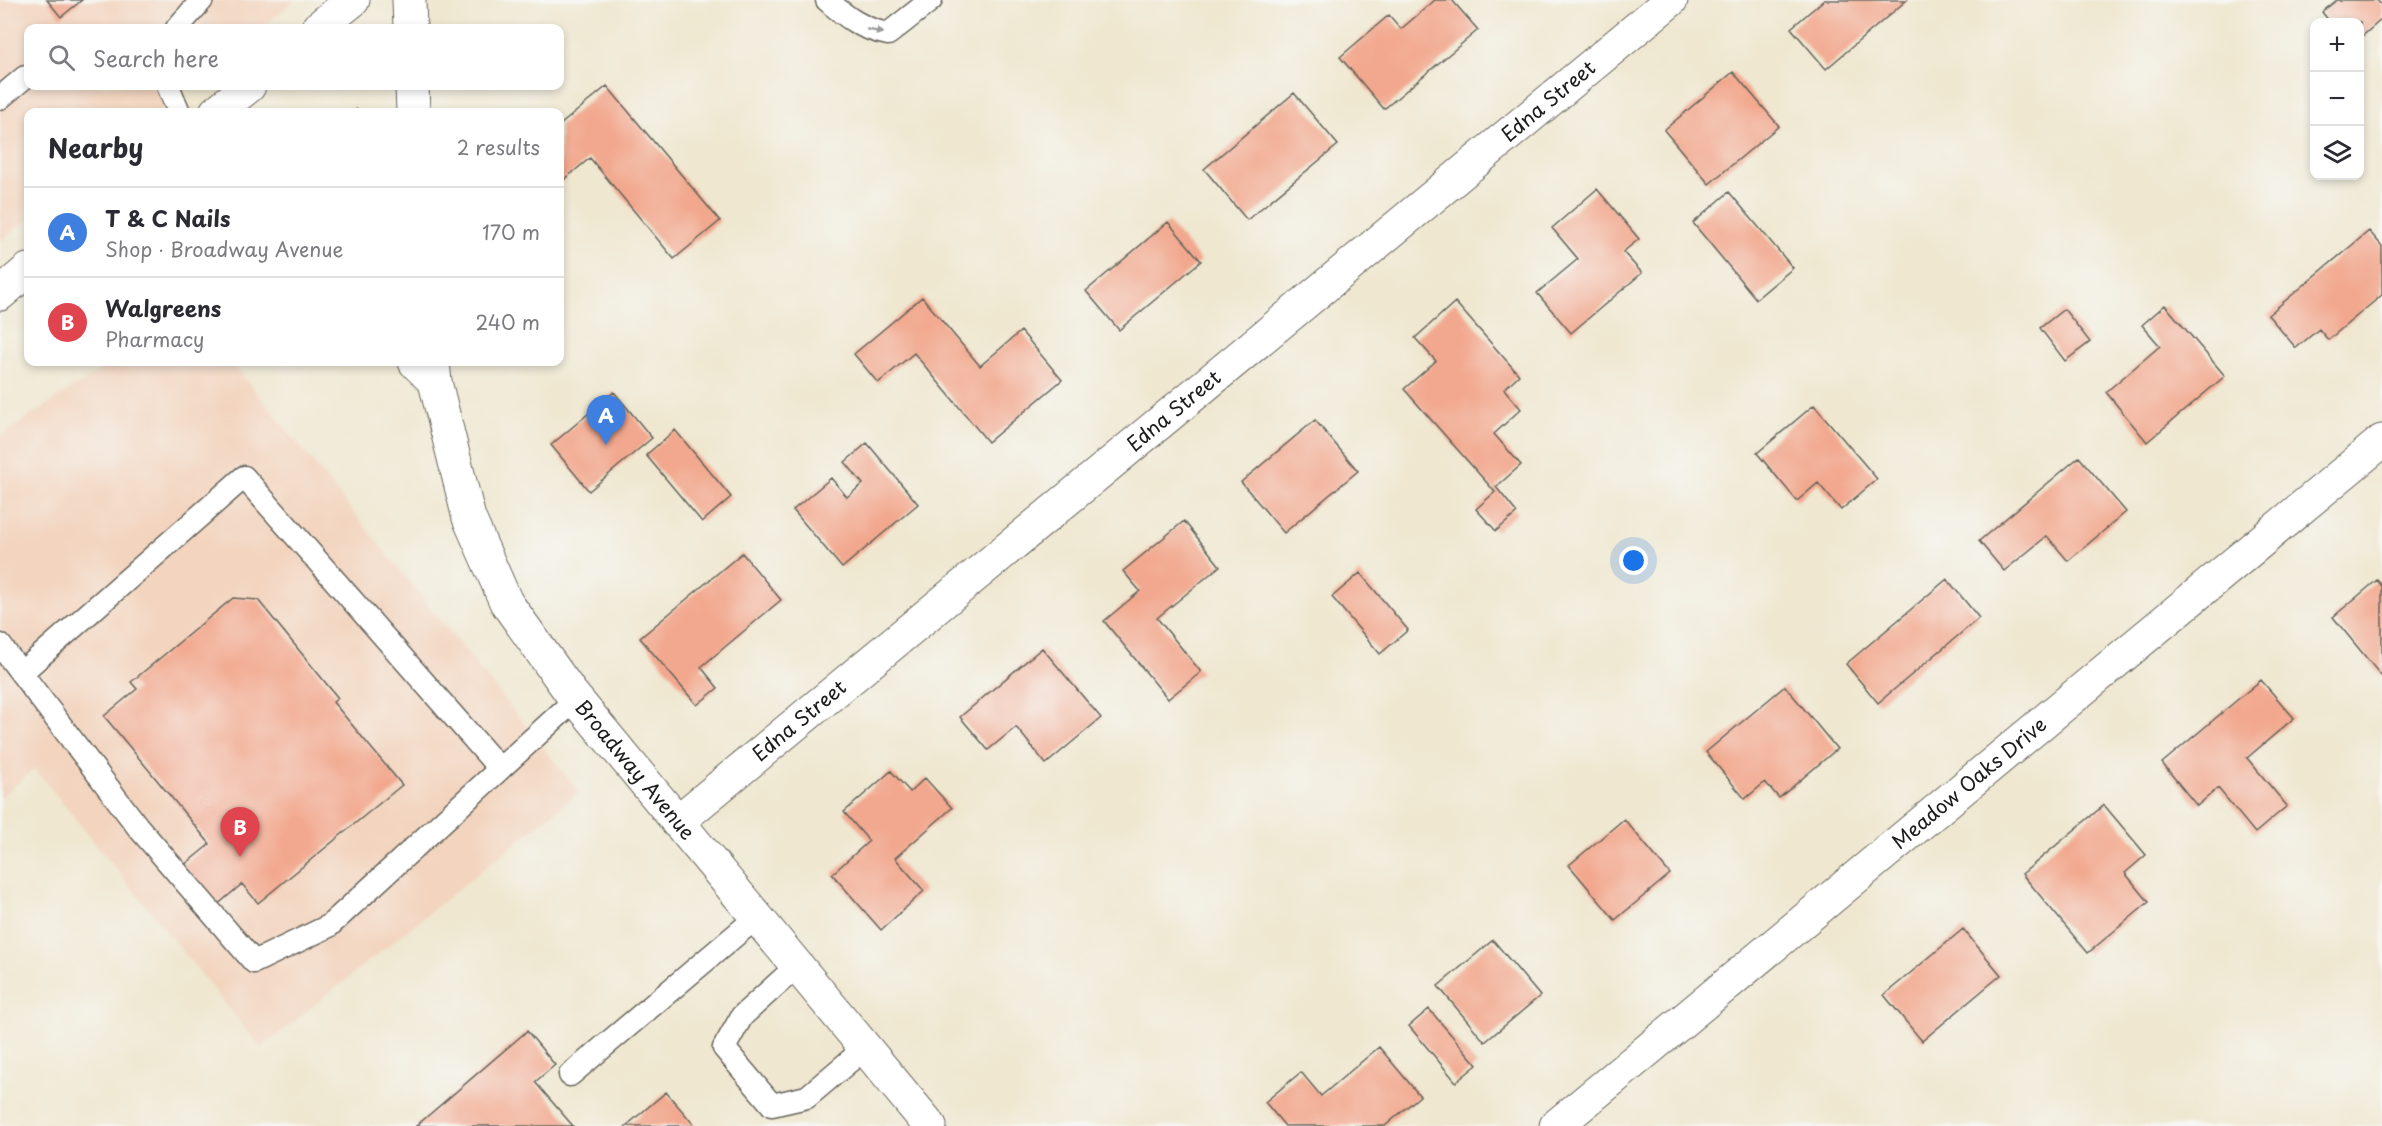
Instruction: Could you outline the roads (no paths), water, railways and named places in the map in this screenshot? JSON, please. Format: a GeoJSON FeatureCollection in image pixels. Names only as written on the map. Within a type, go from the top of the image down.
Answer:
{"type":"FeatureCollection","features":[{"type":"Feature","properties":{"kind":"street"},"geometry":{"type":"LineString","coordinates":[[323,24],[353,0]]}},
{"type":"Feature","properties":{"kind":"street"},"geometry":{"type":"LineString","coordinates":[[409,0],[410,24]]}},
{"type":"Feature","properties":{"kind":"street","name":"Edna Street"},"geometry":{"type":"LineString","coordinates":[[677,822],[1671,0]]}},
{"type":"Feature","properties":{"kind":"street"},"geometry":{"type":"LineString","coordinates":[[221,108],[244,90]]}},
{"type":"Feature","properties":{"kind":"street"},"geometry":{"type":"LineString","coordinates":[[412,90],[413,108]]}},
{"type":"Feature","properties":{"kind":"street"},"geometry":{"type":"LineString","coordinates":[[0,294],[24,273]]}},
{"type":"Feature","properties":{"kind":"street","name":"Broadway Avenue"},"geometry":{"type":"LineString","coordinates":[[427,368],[469,518],[506,602],[576,699],[930,1126]]}},
{"type":"Feature","properties":{"kind":"street","name":"Meadow Oaks Drive"},"geometry":{"type":"LineString","coordinates":[[1556,1126],[2382,441]]}},
{"type":"Feature","properties":{"kind":"lane"},"geometry":{"type":"LineString","coordinates":[[181,24],[202,0]]}},
{"type":"Feature","properties":{"kind":"lane"},"geometry":{"type":"LineString","coordinates":[[827,0],[848,20],[867,30],[888,34],[931,0]]}},
{"type":"Feature","properties":{"kind":"lane"},"geometry":{"type":"LineString","coordinates":[[0,98],[24,77]]}},
{"type":"Feature","properties":{"kind":"lane"},"geometry":{"type":"LineString","coordinates":[[170,90],[177,108]]}},
{"type":"Feature","properties":{"kind":"lane"},"geometry":{"type":"LineString","coordinates":[[21,672],[244,477],[500,769]]}},
{"type":"Feature","properties":{"kind":"lane"},"geometry":{"type":"LineString","coordinates":[[0,645],[138,827],[254,962],[329,926],[576,699]]}},
{"type":"Feature","properties":{"kind":"lane"},"geometry":{"type":"LineString","coordinates":[[570,1075],[757,917]]}},
{"type":"Feature","properties":{"kind":"lane"},"geometry":{"type":"LineString","coordinates":[[797,966],[742,1016],[724,1048],[772,1105],[807,1097],[865,1048]]}},
{"type":"Feature","properties":{"kind":"place","name":"T & C Nails"},"geometry":{"type":"Point","coordinates":[606,445]}},
{"type":"Feature","properties":{"kind":"place","name":"Walgreens"},"geometry":{"type":"Point","coordinates":[240,857]}}]}
